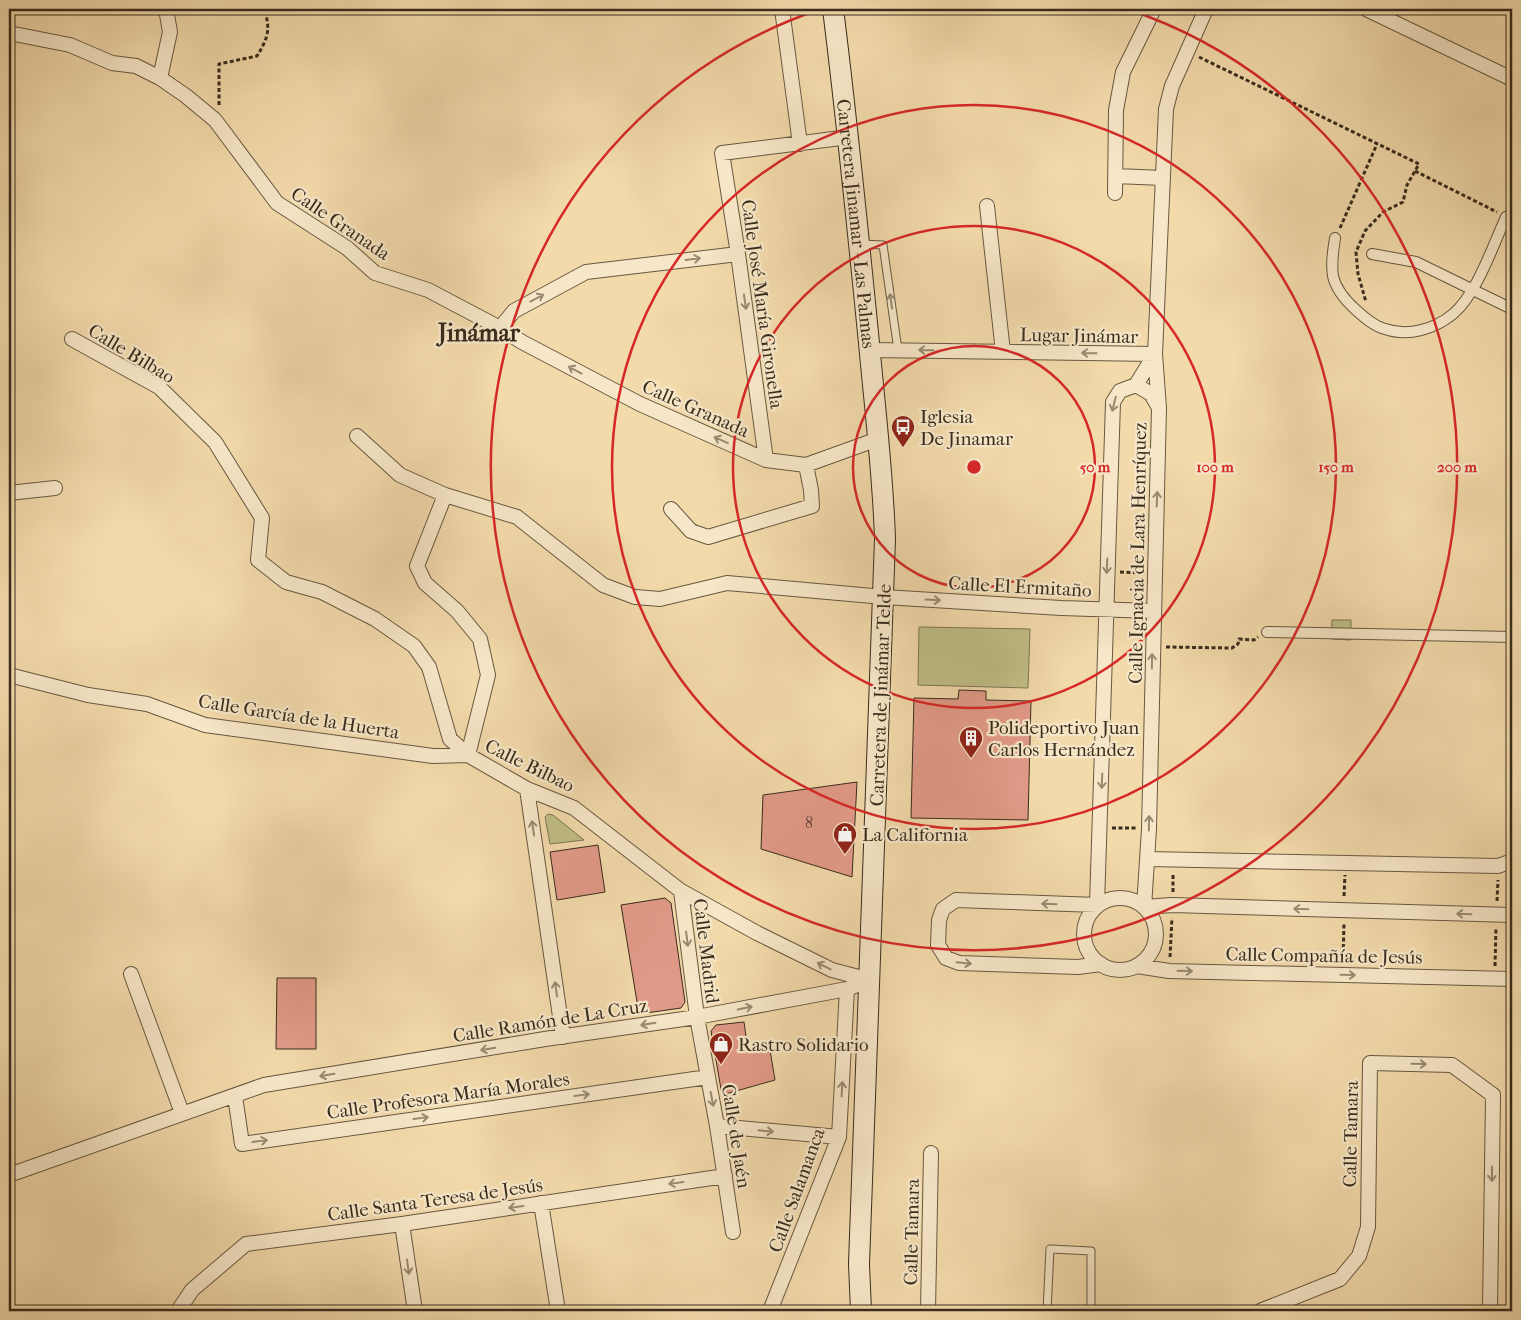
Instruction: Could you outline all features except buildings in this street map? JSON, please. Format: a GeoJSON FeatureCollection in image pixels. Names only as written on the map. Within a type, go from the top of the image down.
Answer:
{"type":"FeatureCollection","features":[{"type":"Feature","properties":{"kind":"main road","name":"Carretera Jinamar - Las Palmas"},"geometry":{"type":"LineString","coordinates":[[833,9],[849,137],[878,439]]}},
{"type":"Feature","properties":{"kind":"main road","name":"Carretera de Jinámar Telde"},"geometry":{"type":"LineString","coordinates":[[861,1311],[859,1264],[884,597],[885,530],[878,439]]}},
{"type":"Feature","properties":{"kind":"street"},"geometry":{"type":"LineString","coordinates":[[160,78],[170,32],[166,9]]}},
{"type":"Feature","properties":{"kind":"street"},"geometry":{"type":"LineString","coordinates":[[782,9],[800,144],[849,137]]}},
{"type":"Feature","properties":{"kind":"street"},"geometry":{"type":"LineString","coordinates":[[1116,193],[1116,110],[1123,72],[1154,9]]}},
{"type":"Feature","properties":{"kind":"street"},"geometry":{"type":"LineString","coordinates":[[1159,408],[1155,354],[1166,109],[1172,86],[1206,9]]}},
{"type":"Feature","properties":{"kind":"street"},"geometry":{"type":"LineString","coordinates":[[1366,9],[1512,79]]}},
{"type":"Feature","properties":{"kind":"street","name":"Calle Granada"},"geometry":{"type":"LineString","coordinates":[[9,33],[70,45],[112,63],[136,66],[160,78],[215,120],[277,203],[347,248],[375,273],[428,290],[640,404],[766,460],[806,465],[878,439]]}},
{"type":"Feature","properties":{"kind":"street","name":"Calle José María Gironella"},"geometry":{"type":"LineString","coordinates":[[766,460],[738,254],[722,153],[800,144]]}},
{"type":"Feature","properties":{"kind":"street"},"geometry":{"type":"LineString","coordinates":[[1116,176],[1163,178]]}},
{"type":"Feature","properties":{"kind":"street","name":"Lugar Jinámar"},"geometry":{"type":"LineString","coordinates":[[987,206],[1002,352]]}},
{"type":"Feature","properties":{"kind":"street"},"geometry":{"type":"LineString","coordinates":[[1335,238],[1332,258],[1334,278],[1345,300],[1368,320],[1385,329],[1405,333],[1432,327],[1454,314],[1473,290],[1506,217]]}},
{"type":"Feature","properties":{"kind":"street"},"geometry":{"type":"LineString","coordinates":[[500,328],[514,311],[586,272],[738,254]]}},
{"type":"Feature","properties":{"kind":"street"},"geometry":{"type":"LineString","coordinates":[[1372,254],[1416,262],[1512,309]]}},
{"type":"Feature","properties":{"kind":"street","name":"Calle Bilbao"},"geometry":{"type":"LineString","coordinates":[[72,339],[159,387],[215,442],[262,518],[258,560],[286,582],[322,592],[375,618],[414,646],[428,667],[450,739],[468,755],[527,789],[574,808],[680,891],[757,933],[832,970],[870,980]]}},
{"type":"Feature","properties":{"kind":"street","name":"Lugar Jinámar"},"geometry":{"type":"LineString","coordinates":[[869,350],[1155,354]]}},
{"type":"Feature","properties":{"kind":"street"},"geometry":{"type":"LineString","coordinates":[[1136,385],[1155,354]]}},
{"type":"Feature","properties":{"kind":"street","name":"Calle Ignacia de Lara Henríquez"},"geometry":{"type":"LineString","coordinates":[[1098,906],[1113,402],[1120,391],[1136,385],[1151,394],[1159,408],[1149,829],[1144,907]]}},
{"type":"Feature","properties":{"kind":"street","name":"Calle El Ermitaño"},"geometry":{"type":"LineString","coordinates":[[357,436],[400,475],[445,496],[517,517],[603,584],[636,597],[660,599],[727,584],[884,597],[1154,611]]}},
{"type":"Feature","properties":{"kind":"street"},"geometry":{"type":"LineString","coordinates":[[671,509],[691,531],[708,537],[812,506],[806,465]]}},
{"type":"Feature","properties":{"kind":"street"},"geometry":{"type":"LineString","coordinates":[[9,493],[55,488]]}},
{"type":"Feature","properties":{"kind":"street"},"geometry":{"type":"LineString","coordinates":[[445,496],[417,566],[425,583],[457,611],[480,639],[488,675],[468,755]]}},
{"type":"Feature","properties":{"kind":"street"},"geometry":{"type":"LineString","coordinates":[[1267,632],[1512,637]]}},
{"type":"Feature","properties":{"kind":"street","name":"Calle García de la Huerta"},"geometry":{"type":"LineString","coordinates":[[9,675],[88,695],[147,704],[205,725],[433,756],[468,755]]}},
{"type":"Feature","properties":{"kind":"street"},"geometry":{"type":"LineString","coordinates":[[527,789],[563,1037]]}},
{"type":"Feature","properties":{"kind":"street"},"geometry":{"type":"LineString","coordinates":[[1148,860],[1498,866],[1512,861]]}},
{"type":"Feature","properties":{"kind":"street","name":"Calle Madrid"},"geometry":{"type":"LineString","coordinates":[[680,891],[697,1017]]}},
{"type":"Feature","properties":{"kind":"street"},"geometry":{"type":"LineString","coordinates":[[1113,898],[1130,899],[1144,907],[1154,921],[1156,938],[1150,954],[1137,966],[1125,969],[1112,969],[1100,964],[1089,952],[1084,936],[1087,919],[1098,906],[1113,898]]}},
{"type":"Feature","properties":{"kind":"street"},"geometry":{"type":"LineString","coordinates":[[1098,906],[956,900],[943,909],[939,920],[938,945],[946,958],[959,964],[1078,968],[1100,964]]}},
{"type":"Feature","properties":{"kind":"street"},"geometry":{"type":"LineString","coordinates":[[1144,907],[1172,905],[1512,915]]}},
{"type":"Feature","properties":{"kind":"street","name":"Calle Compañía de Jesús"},"geometry":{"type":"LineString","coordinates":[[1137,966],[1169,971],[1512,979]]}},
{"type":"Feature","properties":{"kind":"street"},"geometry":{"type":"LineString","coordinates":[[131,974],[182,1113]]}},
{"type":"Feature","properties":{"kind":"street","name":"Calle Ramón de La Cruz"},"geometry":{"type":"LineString","coordinates":[[9,1175],[264,1085],[697,1017],[847,989],[870,980]]}},
{"type":"Feature","properties":{"kind":"street","name":"Calle Salamanca"},"geometry":{"type":"LineString","coordinates":[[770,1311],[839,1137],[847,989]]}},
{"type":"Feature","properties":{"kind":"street","name":"Calle de Jaén"},"geometry":{"type":"LineString","coordinates":[[697,1017],[717,1126],[733,1232]]}},
{"type":"Feature","properties":{"kind":"street","name":"Calle Tamara"},"geometry":{"type":"LineString","coordinates":[[1260,1311],[1340,1279],[1359,1256],[1368,1227],[1370,1063],[1452,1065],[1493,1095],[1490,1311]]}},
{"type":"Feature","properties":{"kind":"street","name":"Calle Profesora María Morales"},"geometry":{"type":"LineString","coordinates":[[235,1096],[242,1144],[708,1077]]}},
{"type":"Feature","properties":{"kind":"street"},"geometry":{"type":"LineString","coordinates":[[717,1126],[839,1137]]}},
{"type":"Feature","properties":{"kind":"street","name":"Calle Tamara"},"geometry":{"type":"LineString","coordinates":[[928,1311],[931,1153]]}},
{"type":"Feature","properties":{"kind":"street","name":"Calle Santa Teresa de Jesús"},"geometry":{"type":"LineString","coordinates":[[178,1311],[192,1290],[246,1244],[402,1224],[725,1176]]}},
{"type":"Feature","properties":{"kind":"street"},"geometry":{"type":"LineString","coordinates":[[540,1203],[558,1311]]}},
{"type":"Feature","properties":{"kind":"street"},"geometry":{"type":"LineString","coordinates":[[402,1224],[415,1311]]}},
{"type":"Feature","properties":{"kind":"lane"},"geometry":{"type":"LineString","coordinates":[[859,244],[883,246],[898,350]]}},
{"type":"Feature","properties":{"kind":"lane"},"geometry":{"type":"LineString","coordinates":[[1048,1311],[1050,1249],[1091,1251],[1091,1311]]}},
{"type":"Feature","properties":{"kind":"path"},"geometry":{"type":"LineString","coordinates":[[215,120],[220,101],[220,64],[257,56],[266,42],[269,23],[264,9]]}},
{"type":"Feature","properties":{"kind":"path"},"geometry":{"type":"LineString","coordinates":[[1187,51],[1419,164],[1407,185],[1403,202],[1383,212],[1365,231],[1356,252],[1358,274],[1366,296],[1368,320]]}},
{"type":"Feature","properties":{"kind":"path"},"geometry":{"type":"LineString","coordinates":[[1335,238],[1377,144]]}},
{"type":"Feature","properties":{"kind":"path"},"geometry":{"type":"LineString","coordinates":[[1415,171],[1506,217]]}},
{"type":"Feature","properties":{"kind":"path"},"geometry":{"type":"LineString","coordinates":[[1107,572],[1155,574]]}},
{"type":"Feature","properties":{"kind":"path"},"geometry":{"type":"LineString","coordinates":[[1153,646],[1232,648],[1238,644],[1239,639],[1254,640],[1267,632]]}},
{"type":"Feature","properties":{"kind":"path"},"geometry":{"type":"LineString","coordinates":[[1100,827],[1149,829]]}},
{"type":"Feature","properties":{"kind":"shaded area"},"geometry":{"type":"Polygon","coordinates":[[[1332,620],[1351,620],[1351,640],[1331,639],[1332,620]]]}},
{"type":"Feature","properties":{"kind":"shaded area"},"geometry":{"type":"Polygon","coordinates":[[[919,627],[1030,629],[1028,688],[918,685],[919,627]]]}},
{"type":"Feature","properties":{"kind":"shaded area"},"geometry":{"type":"Polygon","coordinates":[[[548,814],[553,815],[584,840],[550,844],[545,817],[548,814]]]}},
{"type":"Feature","properties":{"kind":"place","name":"Iglesia De Jinamar"},"geometry":{"type":"Point","coordinates":[903,448]}},
{"type":"Feature","properties":{"kind":"place","name":"Polideportivo Juan Carlos Hernández"},"geometry":{"type":"Point","coordinates":[971,759]}},
{"type":"Feature","properties":{"kind":"place","name":"La California"},"geometry":{"type":"Point","coordinates":[845,855]}},
{"type":"Feature","properties":{"kind":"place","name":"Rastro Solidario"},"geometry":{"type":"Point","coordinates":[721,1065]}},
{"type":"Feature","properties":{"kind":"district","name":"Jinámar"},"geometry":{"type":"Point","coordinates":[479,333]}}]}
